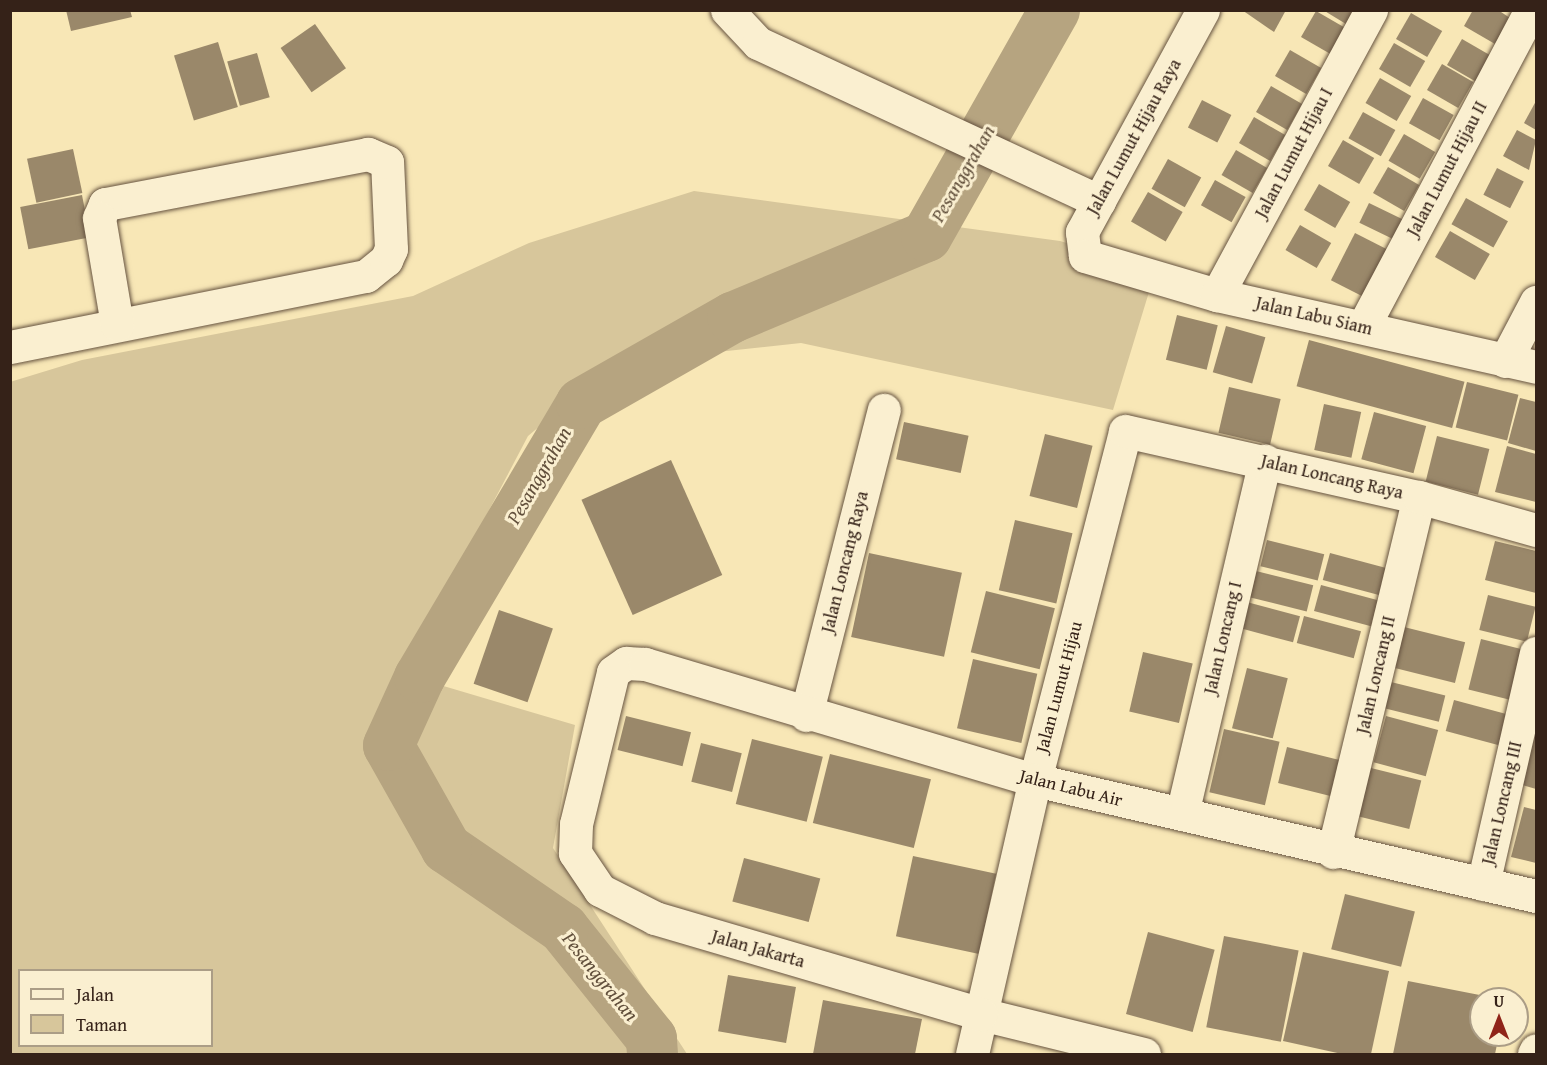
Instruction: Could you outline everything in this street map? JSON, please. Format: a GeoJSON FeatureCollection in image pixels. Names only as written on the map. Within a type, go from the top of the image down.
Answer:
{"type":"FeatureCollection","features":[{"type":"Feature","properties":{"kind":"street"},"geometry":{"type":"LineString","coordinates":[[727,10],[758,43],[1099,201]]}},
{"type":"Feature","properties":{"kind":"street","name":"Jalan Lumut Hijau Raya"},"geometry":{"type":"LineString","coordinates":[[1093,262],[1082,251],[1081,239],[1099,201],[1203,10]]}},
{"type":"Feature","properties":{"kind":"street","name":"Jalan Lumut Hijau I"},"geometry":{"type":"LineString","coordinates":[[1217,295],[1371,10]]}},
{"type":"Feature","properties":{"kind":"street","name":"Jalan Lumut Hijau II"},"geometry":{"type":"LineString","coordinates":[[1363,327],[1531,10]]}},
{"type":"Feature","properties":{"kind":"street"},"geometry":{"type":"LineString","coordinates":[[10,347],[366,276],[386,260],[391,249],[387,162],[368,154],[105,204],[99,218],[117,324]]}},
{"type":"Feature","properties":{"kind":"street","name":"Jalan Labu Siam"},"geometry":{"type":"LineString","coordinates":[[1093,262],[1217,295],[1536,367]]}},
{"type":"Feature","properties":{"kind":"street"},"geometry":{"type":"LineString","coordinates":[[1505,361],[1536,302]]}},
{"type":"Feature","properties":{"kind":"street","name":"Jalan Loncang Raya"},"geometry":{"type":"LineString","coordinates":[[806,715],[884,410]]}},
{"type":"Feature","properties":{"kind":"street","name":"Jalan Loncang Raya"},"geometry":{"type":"LineString","coordinates":[[1125,431],[1419,497],[1536,530]]}},
{"type":"Feature","properties":{"kind":"street","name":"Jalan Lumut Hijau"},"geometry":{"type":"LineString","coordinates":[[972,1054],[1035,780],[1125,431]]}},
{"type":"Feature","properties":{"kind":"street","name":"Jalan Loncang I"},"geometry":{"type":"LineString","coordinates":[[1182,814],[1264,461]]}},
{"type":"Feature","properties":{"kind":"street","name":"Jalan Loncang II"},"geometry":{"type":"LineString","coordinates":[[1334,852],[1419,497]]}},
{"type":"Feature","properties":{"kind":"street","name":"Jalan Loncang III"},"geometry":{"type":"LineString","coordinates":[[1484,884],[1536,653]]}},
{"type":"Feature","properties":{"kind":"street","name":"Jalan Labu Air"},"geometry":{"type":"LineString","coordinates":[[613,672],[626,663],[645,664],[806,715],[1035,780],[1334,852],[1536,896]]}},
{"type":"Feature","properties":{"kind":"street","name":"Jalan Jakarta"},"geometry":{"type":"LineString","coordinates":[[613,672],[576,824],[575,853],[600,890],[655,918],[981,1014],[1144,1054]]}},
{"type":"Feature","properties":{"kind":"street"},"geometry":{"type":"LineString","coordinates":[[1534,1054],[1536,1050]]}},
{"type":"Feature","properties":{"kind":"green space"},"geometry":{"type":"Polygon","coordinates":[[[694,191],[1060,241],[1156,269],[1113,410],[801,343],[615,363],[528,436],[403,674],[575,725],[553,848],[687,1054],[11,1054],[10,382],[82,360],[413,296],[529,243],[694,191]]]}},
{"type":"Feature","properties":{"kind":"building"},"geometry":{"type":"Polygon","coordinates":[[[66,10],[130,10],[132,17],[71,31],[66,10]]]}},
{"type":"Feature","properties":{"kind":"building"},"geometry":{"type":"Polygon","coordinates":[[[1242,10],[1286,10],[1274,32],[1242,10]]]}},
{"type":"Feature","properties":{"kind":"building"},"geometry":{"type":"Polygon","coordinates":[[[1323,10],[1354,10],[1346,24],[1323,10]]]}},
{"type":"Feature","properties":{"kind":"building"},"geometry":{"type":"Polygon","coordinates":[[[1473,10],[1498,10],[1510,18],[1495,44],[1464,26],[1473,10]]]}},
{"type":"Feature","properties":{"kind":"building"},"geometry":{"type":"Polygon","coordinates":[[[1316,11],[1347,29],[1332,55],[1301,37],[1316,11]]]}},
{"type":"Feature","properties":{"kind":"building"},"geometry":{"type":"Polygon","coordinates":[[[1411,13],[1442,31],[1427,57],[1396,39],[1411,13]]]}},
{"type":"Feature","properties":{"kind":"building"},"geometry":{"type":"Polygon","coordinates":[[[315,24],[346,68],[312,92],[281,48],[315,24]]]}},
{"type":"Feature","properties":{"kind":"building"},"geometry":{"type":"Polygon","coordinates":[[[1462,39],[1493,57],[1478,83],[1447,65],[1462,39]]]}},
{"type":"Feature","properties":{"kind":"building"},"geometry":{"type":"Polygon","coordinates":[[[218,42],[238,107],[194,120],[174,55],[218,42]]]}},
{"type":"Feature","properties":{"kind":"building"},"geometry":{"type":"Polygon","coordinates":[[[1394,43],[1425,61],[1410,87],[1379,69],[1394,43]]]}},
{"type":"Feature","properties":{"kind":"building"},"geometry":{"type":"Polygon","coordinates":[[[1290,50],[1321,68],[1306,94],[1275,76],[1290,50]]]}},
{"type":"Feature","properties":{"kind":"building"},"geometry":{"type":"Polygon","coordinates":[[[257,53],[270,97],[240,106],[227,62],[257,53]]]}},
{"type":"Feature","properties":{"kind":"building"},"geometry":{"type":"Polygon","coordinates":[[[1442,64],[1473,82],[1458,108],[1427,90],[1442,64]]]}},
{"type":"Feature","properties":{"kind":"building"},"geometry":{"type":"Polygon","coordinates":[[[1380,78],[1411,96],[1397,121],[1366,103],[1380,78]]]}},
{"type":"Feature","properties":{"kind":"building"},"geometry":{"type":"Polygon","coordinates":[[[1271,86],[1302,104],[1287,130],[1256,112],[1271,86]]]}},
{"type":"Feature","properties":{"kind":"building"},"geometry":{"type":"Polygon","coordinates":[[[1423,98],[1454,115],[1440,140],[1409,123],[1423,98]]]}},
{"type":"Feature","properties":{"kind":"building"},"geometry":{"type":"Polygon","coordinates":[[[1202,100],[1231,115],[1217,143],[1188,128],[1202,100]]]}},
{"type":"Feature","properties":{"kind":"building"},"geometry":{"type":"Polygon","coordinates":[[[1536,101],[1536,130],[1524,123],[1536,101]]]}},
{"type":"Feature","properties":{"kind":"building"},"geometry":{"type":"Polygon","coordinates":[[[1363,112],[1395,130],[1381,156],[1348,138],[1363,112]]]}},
{"type":"Feature","properties":{"kind":"building"},"geometry":{"type":"Polygon","coordinates":[[[1254,117],[1285,135],[1270,161],[1239,143],[1254,117]]]}},
{"type":"Feature","properties":{"kind":"building"},"geometry":{"type":"Polygon","coordinates":[[[1517,130],[1536,140],[1529,170],[1503,156],[1517,130]]]}},
{"type":"Feature","properties":{"kind":"building"},"geometry":{"type":"Polygon","coordinates":[[[1404,134],[1435,152],[1420,179],[1388,161],[1404,134]]]}},
{"type":"Feature","properties":{"kind":"building"},"geometry":{"type":"Polygon","coordinates":[[[1343,140],[1374,158],[1359,184],[1328,166],[1343,140]]]}},
{"type":"Feature","properties":{"kind":"building"},"geometry":{"type":"Polygon","coordinates":[[[73,149],[82,193],[36,203],[27,159],[73,149]]]}},
{"type":"Feature","properties":{"kind":"building"},"geometry":{"type":"Polygon","coordinates":[[[1236,150],[1267,168],[1253,193],[1222,175],[1236,150]]]}},
{"type":"Feature","properties":{"kind":"building"},"geometry":{"type":"Polygon","coordinates":[[[1168,159],[1201,177],[1185,207],[1152,189],[1168,159]]]}},
{"type":"Feature","properties":{"kind":"building"},"geometry":{"type":"Polygon","coordinates":[[[1388,167],[1419,185],[1404,211],[1373,193],[1388,167]]]}},
{"type":"Feature","properties":{"kind":"building"},"geometry":{"type":"Polygon","coordinates":[[[1497,168],[1524,182],[1510,208],[1483,195],[1497,168]]]}},
{"type":"Feature","properties":{"kind":"building"},"geometry":{"type":"Polygon","coordinates":[[[1215,180],[1246,197],[1232,222],[1201,205],[1215,180]]]}},
{"type":"Feature","properties":{"kind":"building"},"geometry":{"type":"Polygon","coordinates":[[[1319,184],[1350,202],[1335,228],[1304,210],[1319,184]]]}},
{"type":"Feature","properties":{"kind":"building"},"geometry":{"type":"Polygon","coordinates":[[[1148,192],[1183,212],[1166,241],[1131,221],[1148,192]]]}},
{"type":"Feature","properties":{"kind":"building"},"geometry":{"type":"Polygon","coordinates":[[[82,195],[90,237],[28,249],[20,207],[82,195]]]}},
{"type":"Feature","properties":{"kind":"building"},"geometry":{"type":"Polygon","coordinates":[[[1466,198],[1508,221],[1493,248],[1451,224],[1466,198]]]}},
{"type":"Feature","properties":{"kind":"building"},"geometry":{"type":"Polygon","coordinates":[[[1369,203],[1404,220],[1394,240],[1359,223],[1369,203]]]}},
{"type":"Feature","properties":{"kind":"building"},"geometry":{"type":"Polygon","coordinates":[[[1300,225],[1331,243],[1317,268],[1286,250],[1300,225]]]}},
{"type":"Feature","properties":{"kind":"building"},"geometry":{"type":"Polygon","coordinates":[[[1450,231],[1490,254],[1475,280],[1435,257],[1450,231]]]}},
{"type":"Feature","properties":{"kind":"building"},"geometry":{"type":"Polygon","coordinates":[[[1355,233],[1389,250],[1365,297],[1331,280],[1355,233]]]}},
{"type":"Feature","properties":{"kind":"building"},"geometry":{"type":"Polygon","coordinates":[[[1177,315],[1218,325],[1207,370],[1166,360],[1177,315]]]}},
{"type":"Feature","properties":{"kind":"building"},"geometry":{"type":"Polygon","coordinates":[[[1226,326],[1265,337],[1252,383],[1213,372],[1226,326]]]}},
{"type":"Feature","properties":{"kind":"building"},"geometry":{"type":"Polygon","coordinates":[[[1309,340],[1465,382],[1452,428],[1297,386],[1309,340]]]}},
{"type":"Feature","properties":{"kind":"building"},"geometry":{"type":"Polygon","coordinates":[[[1467,382],[1518,395],[1507,440],[1456,428],[1467,382]]]}},
{"type":"Feature","properties":{"kind":"building"},"geometry":{"type":"Polygon","coordinates":[[[1229,387],[1281,399],[1270,445],[1218,433],[1229,387]]]}},
{"type":"Feature","properties":{"kind":"building"},"geometry":{"type":"Polygon","coordinates":[[[1520,398],[1536,402],[1536,451],[1508,443],[1520,398]]]}},
{"type":"Feature","properties":{"kind":"building"},"geometry":{"type":"Polygon","coordinates":[[[1324,404],[1361,412],[1351,458],[1314,450],[1324,404]]]}},
{"type":"Feature","properties":{"kind":"building"},"geometry":{"type":"Polygon","coordinates":[[[1374,412],[1426,426],[1413,473],[1361,459],[1374,412]]]}},
{"type":"Feature","properties":{"kind":"building"},"geometry":{"type":"Polygon","coordinates":[[[904,422],[969,436],[961,473],[896,459],[904,422]]]}},
{"type":"Feature","properties":{"kind":"building"},"geometry":{"type":"Polygon","coordinates":[[[1045,434],[1093,446],[1077,508],[1030,496],[1045,434]]]}},
{"type":"Feature","properties":{"kind":"building"},"geometry":{"type":"Polygon","coordinates":[[[1437,436],[1489,449],[1478,495],[1426,482],[1437,436]]]}},
{"type":"Feature","properties":{"kind":"building"},"geometry":{"type":"Polygon","coordinates":[[[1507,446],[1536,454],[1536,502],[1495,492],[1507,446]]]}},
{"type":"Feature","properties":{"kind":"building"},"geometry":{"type":"Polygon","coordinates":[[[671,460],[722,575],[633,615],[581,500],[671,460]]]}},
{"type":"Feature","properties":{"kind":"building"},"geometry":{"type":"Polygon","coordinates":[[[1015,520],[1072,533],[1056,603],[999,590],[1015,520]]]}},
{"type":"Feature","properties":{"kind":"building"},"geometry":{"type":"Polygon","coordinates":[[[1267,540],[1324,554],[1318,580],[1260,566],[1267,540]]]}},
{"type":"Feature","properties":{"kind":"building"},"geometry":{"type":"Polygon","coordinates":[[[1495,541],[1536,551],[1536,593],[1485,580],[1495,541]]]}},
{"type":"Feature","properties":{"kind":"building"},"geometry":{"type":"Polygon","coordinates":[[[869,553],[962,573],[944,657],[851,637],[869,553]]]}},
{"type":"Feature","properties":{"kind":"building"},"geometry":{"type":"Polygon","coordinates":[[[1330,553],[1388,569],[1381,596],[1323,580],[1330,553]]]}},
{"type":"Feature","properties":{"kind":"building"},"geometry":{"type":"Polygon","coordinates":[[[1256,571],[1313,585],[1307,611],[1249,597],[1256,571]]]}},
{"type":"Feature","properties":{"kind":"building"},"geometry":{"type":"Polygon","coordinates":[[[1321,585],[1378,600],[1371,626],[1314,611],[1321,585]]]}},
{"type":"Feature","properties":{"kind":"building"},"geometry":{"type":"Polygon","coordinates":[[[986,591],[1055,608],[1040,669],[971,652],[986,591]]]}},
{"type":"Feature","properties":{"kind":"building"},"geometry":{"type":"Polygon","coordinates":[[[1488,595],[1536,607],[1527,642],[1479,630],[1488,595]]]}},
{"type":"Feature","properties":{"kind":"building"},"geometry":{"type":"Polygon","coordinates":[[[1243,601],[1300,616],[1293,642],[1236,627],[1243,601]]]}},
{"type":"Feature","properties":{"kind":"building"},"geometry":{"type":"Polygon","coordinates":[[[499,610],[553,629],[528,702],[474,684],[499,610]]]}},
{"type":"Feature","properties":{"kind":"building"},"geometry":{"type":"Polygon","coordinates":[[[1304,616],[1361,631],[1354,658],[1297,643],[1304,616]]]}},
{"type":"Feature","properties":{"kind":"building"},"geometry":{"type":"Polygon","coordinates":[[[1404,627],[1465,642],[1455,683],[1394,668],[1404,627]]]}},
{"type":"Feature","properties":{"kind":"building"},"geometry":{"type":"Polygon","coordinates":[[[1481,639],[1530,651],[1517,702],[1468,689],[1481,639]]]}},
{"type":"Feature","properties":{"kind":"building"},"geometry":{"type":"Polygon","coordinates":[[[1143,652],[1193,663],[1179,723],[1129,711],[1143,652]]]}},
{"type":"Feature","properties":{"kind":"building"},"geometry":{"type":"Polygon","coordinates":[[[973,659],[1037,674],[1021,743],[957,728],[973,659]]]}},
{"type":"Feature","properties":{"kind":"building"},"geometry":{"type":"Polygon","coordinates":[[[1247,668],[1288,678],[1273,738],[1232,728],[1247,668]]]}},
{"type":"Feature","properties":{"kind":"building"},"geometry":{"type":"Polygon","coordinates":[[[1391,682],[1445,696],[1439,722],[1384,708],[1391,682]]]}},
{"type":"Feature","properties":{"kind":"building"},"geometry":{"type":"Polygon","coordinates":[[[1454,700],[1508,714],[1500,745],[1446,731],[1454,700]]]}},
{"type":"Feature","properties":{"kind":"building"},"geometry":{"type":"Polygon","coordinates":[[[626,716],[691,732],[683,766],[618,750],[626,716]]]}},
{"type":"Feature","properties":{"kind":"building"},"geometry":{"type":"Polygon","coordinates":[[[1386,716],[1438,730],[1426,776],[1374,762],[1386,716]]]}},
{"type":"Feature","properties":{"kind":"building"},"geometry":{"type":"Polygon","coordinates":[[[1534,725],[1536,726],[1536,789],[1519,784],[1534,725]]]}},
{"type":"Feature","properties":{"kind":"building"},"geometry":{"type":"Polygon","coordinates":[[[1224,729],[1280,742],[1265,805],[1209,792],[1224,729]]]}},
{"type":"Feature","properties":{"kind":"building"},"geometry":{"type":"Polygon","coordinates":[[[752,739],[823,757],[807,822],[736,804],[752,739]]]}},
{"type":"Feature","properties":{"kind":"building"},"geometry":{"type":"Polygon","coordinates":[[[701,743],[742,753],[732,792],[691,782],[701,743]]]}},
{"type":"Feature","properties":{"kind":"building"},"geometry":{"type":"Polygon","coordinates":[[[1287,747],[1341,761],[1332,796],[1278,783],[1287,747]]]}},
{"type":"Feature","properties":{"kind":"building"},"geometry":{"type":"Polygon","coordinates":[[[830,754],[931,779],[914,848],[813,823],[830,754]]]}},
{"type":"Feature","properties":{"kind":"building"},"geometry":{"type":"Polygon","coordinates":[[[1367,767],[1421,781],[1409,829],[1355,816],[1367,767]]]}},
{"type":"Feature","properties":{"kind":"building"},"geometry":{"type":"Polygon","coordinates":[[[1524,807],[1536,810],[1536,863],[1511,857],[1524,807]]]}},
{"type":"Feature","properties":{"kind":"building"},"geometry":{"type":"Polygon","coordinates":[[[913,856],[996,874],[979,954],[896,936],[913,856]]]}},
{"type":"Feature","properties":{"kind":"building"},"geometry":{"type":"Polygon","coordinates":[[[744,858],[820,878],[809,922],[732,901],[744,858]]]}},
{"type":"Feature","properties":{"kind":"building"},"geometry":{"type":"Polygon","coordinates":[[[1345,894],[1415,911],[1401,967],[1331,949],[1345,894]]]}},
{"type":"Feature","properties":{"kind":"building"},"geometry":{"type":"Polygon","coordinates":[[[1148,932],[1215,950],[1193,1032],[1126,1014],[1148,932]]]}},
{"type":"Feature","properties":{"kind":"building"},"geometry":{"type":"Polygon","coordinates":[[[1224,936],[1299,951],[1281,1042],[1206,1027],[1224,936]]]}},
{"type":"Feature","properties":{"kind":"building"},"geometry":{"type":"Polygon","coordinates":[[[1303,952],[1389,971],[1371,1054],[1342,1054],[1283,1041],[1303,952]]]}},
{"type":"Feature","properties":{"kind":"building"},"geometry":{"type":"Polygon","coordinates":[[[728,975],[796,987],[786,1043],[718,1031],[728,975]]]}},
{"type":"Feature","properties":{"kind":"building"},"geometry":{"type":"Polygon","coordinates":[[[1408,981],[1469,993],[1469,1047],[1496,1047],[1495,1054],[1393,1054],[1408,981]]]}},
{"type":"Feature","properties":{"kind":"building"},"geometry":{"type":"Polygon","coordinates":[[[823,1000],[922,1019],[915,1054],[813,1054],[823,1000]]]}},
{"type":"Feature","properties":{"kind":"waterway","name":"Pesanggrahan"},"geometry":{"type":"LineString","coordinates":[[652,1054],[651,1038],[563,928],[446,848],[388,745],[419,677],[581,403],[732,317],[926,236],[1054,10]]}}]}
